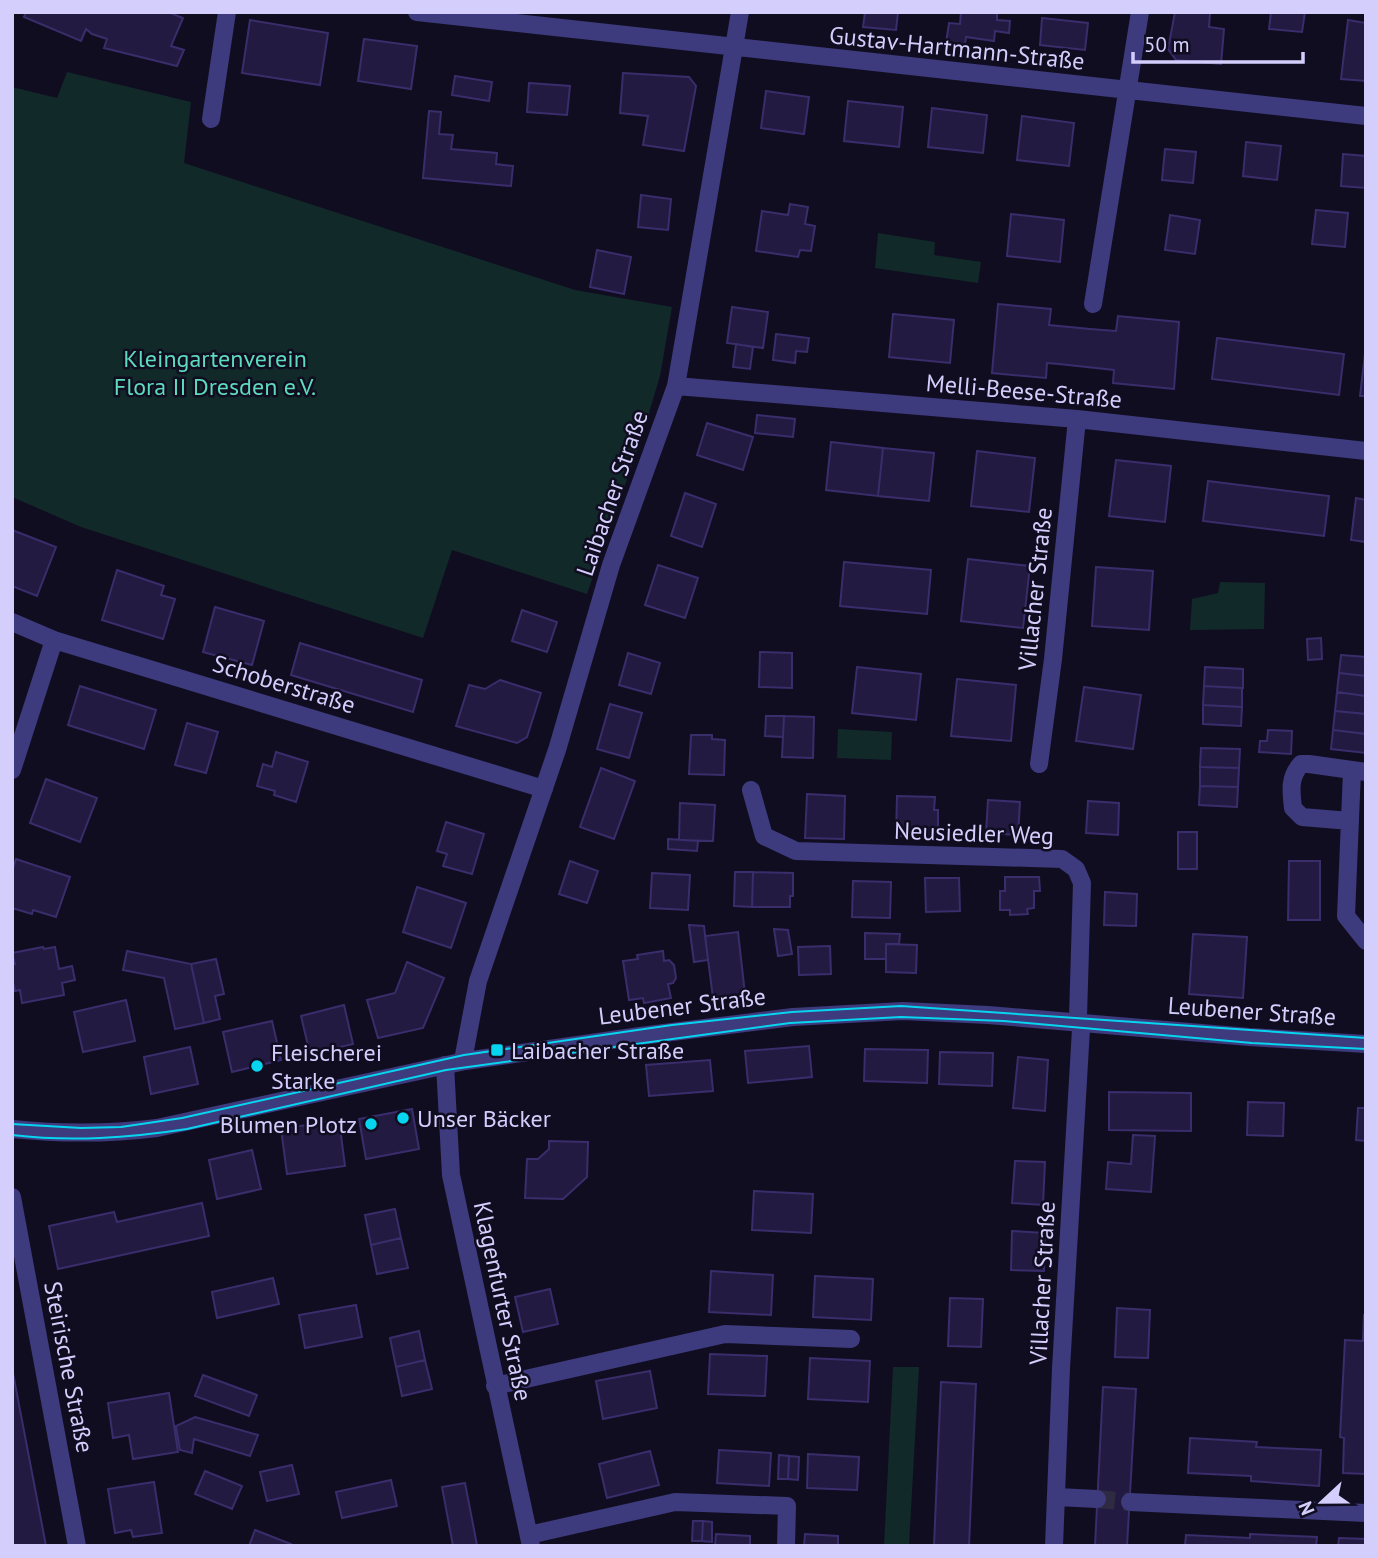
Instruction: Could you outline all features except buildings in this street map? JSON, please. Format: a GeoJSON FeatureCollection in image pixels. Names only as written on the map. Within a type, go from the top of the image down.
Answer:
{"type":"FeatureCollection","features":[{"type":"Feature","properties":{"kind":"street"},"geometry":{"type":"LineString","coordinates":[[211,119],[227,12]]}},
{"type":"Feature","properties":{"kind":"street","name":"Gustav-Hartmann-Straße"},"geometry":{"type":"LineString","coordinates":[[417,12],[1126,92],[1366,116]]}},
{"type":"Feature","properties":{"kind":"street","name":"Laibacher Straße"},"geometry":{"type":"LineString","coordinates":[[465,1061],[478,981],[544,789],[611,565],[676,386],[740,12]]}},
{"type":"Feature","properties":{"kind":"street"},"geometry":{"type":"LineString","coordinates":[[1093,304],[1140,12]]}},
{"type":"Feature","properties":{"kind":"street","name":"Melli-Beese-Straße"},"geometry":{"type":"LineString","coordinates":[[676,386],[1077,419],[1366,451]]}},
{"type":"Feature","properties":{"kind":"street","name":"Villacher Straße"},"geometry":{"type":"LineString","coordinates":[[1039,764],[1053,659],[1077,419]]}},
{"type":"Feature","properties":{"kind":"street","name":"Schoberstraße"},"geometry":{"type":"LineString","coordinates":[[12,622],[54,640],[544,789]]}},
{"type":"Feature","properties":{"kind":"street"},"geometry":{"type":"LineString","coordinates":[[12,769],[54,640]]}},
{"type":"Feature","properties":{"kind":"street"},"geometry":{"type":"LineString","coordinates":[[1350,821],[1303,817],[1293,808],[1290,787],[1293,774],[1301,764],[1359,771],[1350,821],[1346,916],[1366,941]]}},
{"type":"Feature","properties":{"kind":"street","name":"Neusiedler Weg"},"geometry":{"type":"LineString","coordinates":[[751,790],[764,836],[796,851],[1062,859],[1076,869],[1082,883],[1080,1023]]}},
{"type":"Feature","properties":{"kind":"street","name":"Leubener Straße"},"geometry":{"type":"LineString","coordinates":[[12,1129],[83,1134],[121,1133],[167,1126],[465,1061],[793,1017],[903,1011],[1366,1044]]}},
{"type":"Feature","properties":{"kind":"street","name":"Villacher Straße"},"geometry":{"type":"LineString","coordinates":[[1054,1546],[1080,1023]]}},
{"type":"Feature","properties":{"kind":"street","name":"Klagenfurter Straße"},"geometry":{"type":"LineString","coordinates":[[445,1065],[451,1175],[530,1541]]}},
{"type":"Feature","properties":{"kind":"street","name":"Steirische Straße"},"geometry":{"type":"LineString","coordinates":[[12,1197],[78,1546]]}},
{"type":"Feature","properties":{"kind":"street"},"geometry":{"type":"LineString","coordinates":[[495,1386],[725,1334],[850,1339]]}},
{"type":"Feature","properties":{"kind":"street"},"geometry":{"type":"LineString","coordinates":[[1057,1497],[1097,1499]]}},
{"type":"Feature","properties":{"kind":"street"},"geometry":{"type":"LineString","coordinates":[[530,1541],[675,1502],[787,1506],[786,1546]]}},
{"type":"Feature","properties":{"kind":"street"},"geometry":{"type":"LineString","coordinates":[[1130,1502],[1366,1513]]}},
{"type":"Feature","properties":{"kind":"green space","name":"Kleingartenverein Flora II Dresden e.V."},"geometry":{"type":"Polygon","coordinates":[[[67,72],[191,102],[184,163],[575,290],[672,307],[660,376],[587,594],[452,550],[423,638],[81,527],[12,497],[12,87],[57,98],[67,72]]]}},
{"type":"Feature","properties":{"kind":"green space"},"geometry":{"type":"Polygon","coordinates":[[[878,233],[935,242],[934,255],[981,262],[978,283],[875,268],[878,233]]]}},
{"type":"Feature","properties":{"kind":"green space"},"geometry":{"type":"Polygon","coordinates":[[[1220,582],[1265,583],[1264,629],[1190,630],[1192,599],[1218,593],[1220,582]]]}},
{"type":"Feature","properties":{"kind":"green space"},"geometry":{"type":"Polygon","coordinates":[[[838,729],[892,732],[891,760],[837,758],[838,729]]]}},
{"type":"Feature","properties":{"kind":"green space"},"geometry":{"type":"Polygon","coordinates":[[[893,1367],[919,1367],[909,1546],[884,1546],[893,1367]]]}},
{"type":"Feature","properties":{"kind":"tunnel"},"geometry":{"type":"LineString","coordinates":[[1097,1499],[1130,1502]]}},
{"type":"Feature","properties":{"kind":"tram line"},"geometry":{"type":"LineString","coordinates":[[12,1124],[81,1128],[121,1127],[182,1118],[464,1055],[672,1025],[792,1012],[901,1006],[1366,1038]]}},
{"type":"Feature","properties":{"kind":"tram line"},"geometry":{"type":"LineString","coordinates":[[12,1135],[100,1138],[187,1129],[446,1070],[790,1023],[901,1017],[1004,1021],[1252,1043],[1366,1049]]}},
{"type":"Feature","properties":{"kind":"place","name":"Laibacher Straße"},"geometry":{"type":"Point","coordinates":[497,1050]}},
{"type":"Feature","properties":{"kind":"place","name":"Fleischerei Starke"},"geometry":{"type":"Point","coordinates":[257,1066]}},
{"type":"Feature","properties":{"kind":"place","name":"Unser Bäcker"},"geometry":{"type":"Point","coordinates":[403,1118]}},
{"type":"Feature","properties":{"kind":"place","name":"Blumen Plotz"},"geometry":{"type":"Point","coordinates":[371,1124]}}]}
